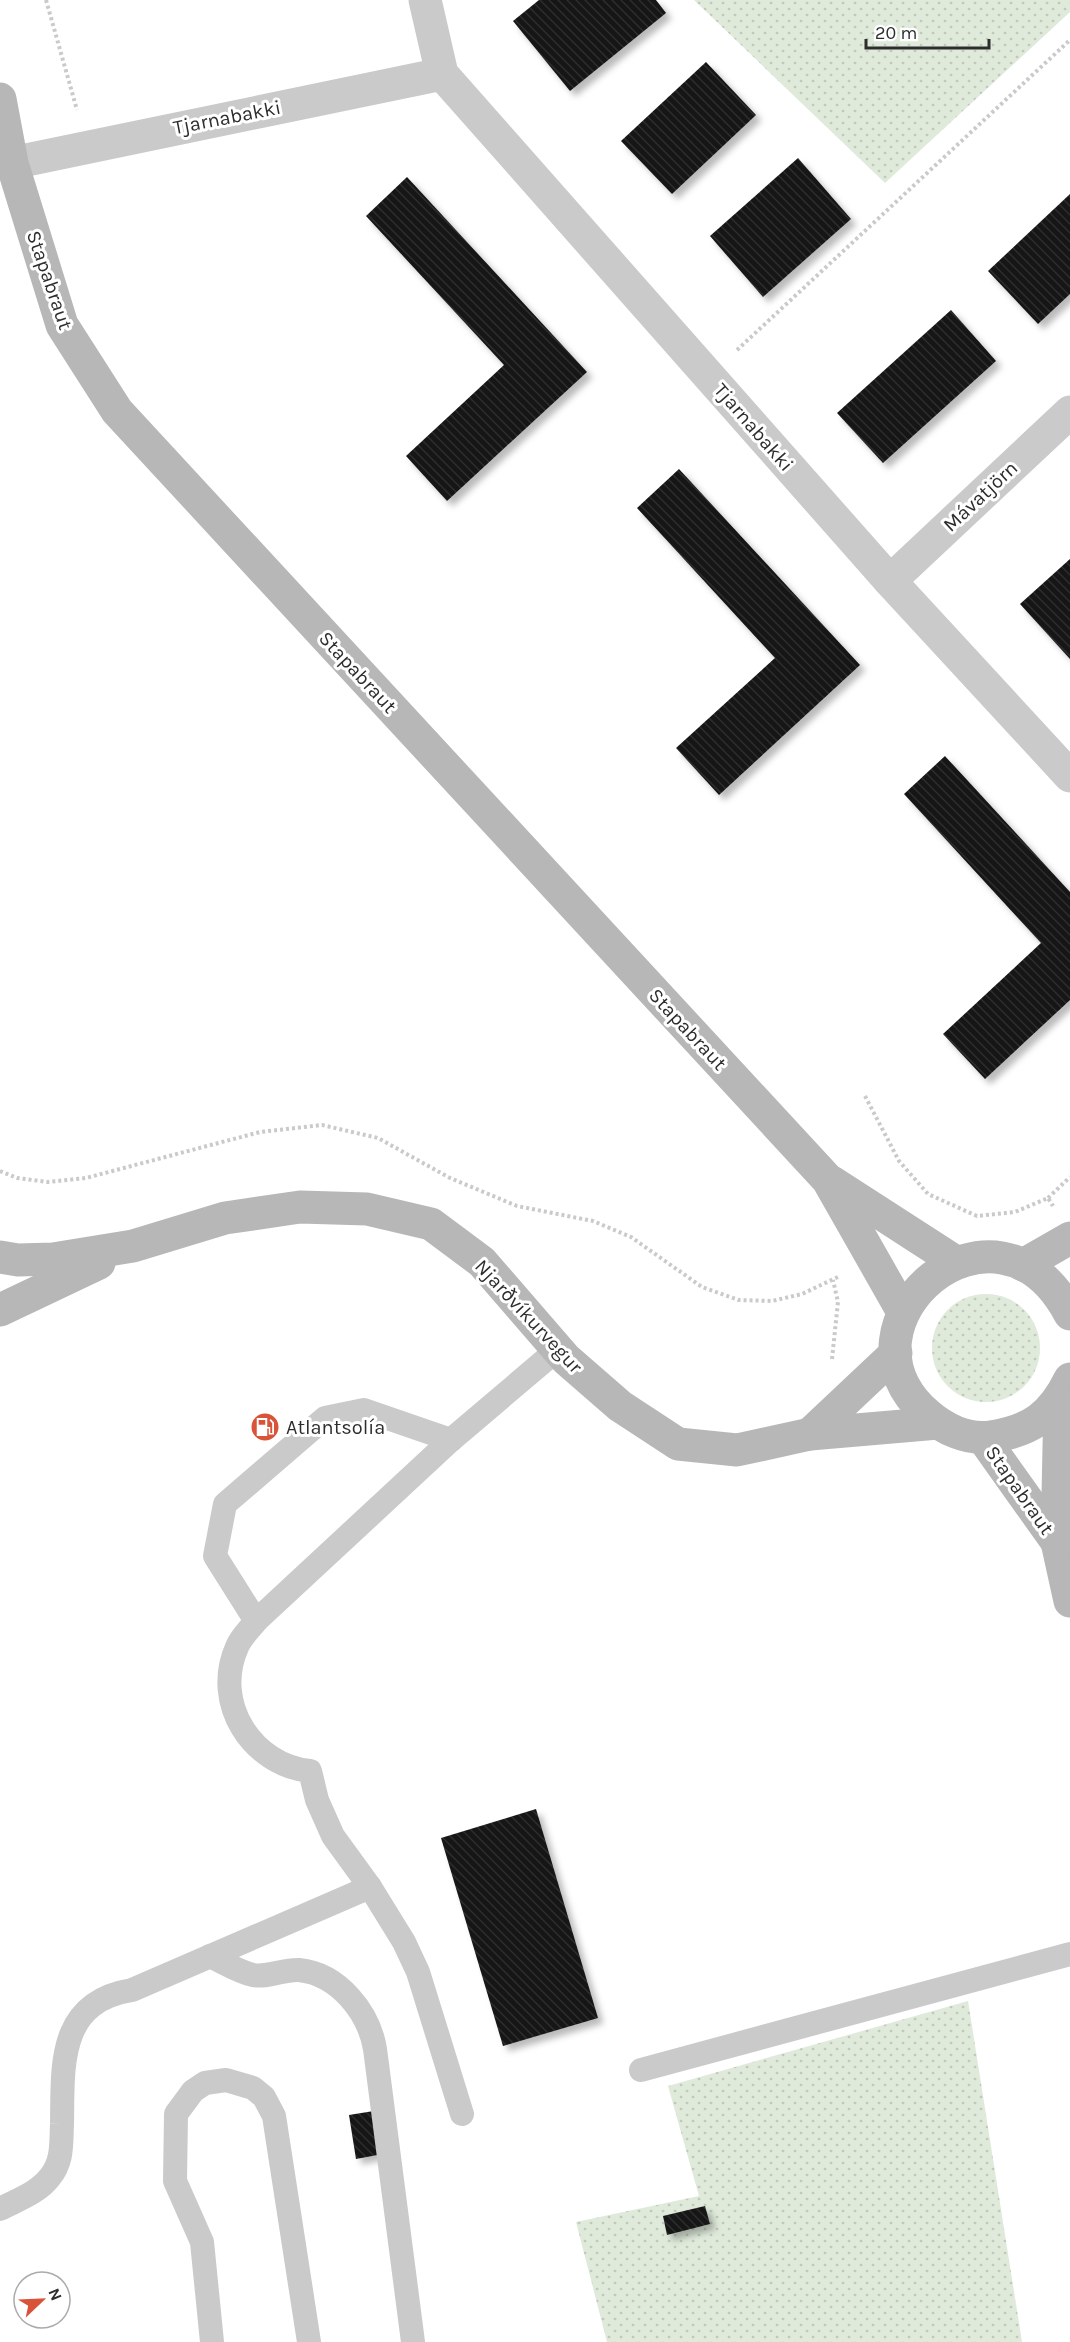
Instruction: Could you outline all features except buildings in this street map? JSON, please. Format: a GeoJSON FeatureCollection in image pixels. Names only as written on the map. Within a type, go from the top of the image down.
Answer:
{"type":"FeatureCollection","features":[{"type":"Feature","properties":{"kind":"street","name":"Tjarnabakki"},"geometry":{"type":"LineString","coordinates":[[425,0],[442,74],[890,581],[1070,776]]}},
{"type":"Feature","properties":{"kind":"street","name":"Tjarnabakki"},"geometry":{"type":"LineString","coordinates":[[12,163],[442,74]]}},
{"type":"Feature","properties":{"kind":"street","name":"Stapabraut"},"geometry":{"type":"LineString","coordinates":[[0,99],[12,163],[62,325],[117,411],[828,1180],[903,1312]]}},
{"type":"Feature","properties":{"kind":"street","name":"Mávatjörn"},"geometry":{"type":"LineString","coordinates":[[890,581],[1070,411]]}},
{"type":"Feature","properties":{"kind":"street","name":"Stapabraut"},"geometry":{"type":"LineString","coordinates":[[828,1180],[956,1262]]}},
{"type":"Feature","properties":{"kind":"street","name":"Njarðvíkurvegur"},"geometry":{"type":"LineString","coordinates":[[0,1257],[18,1260],[53,1259],[133,1246],[225,1218],[300,1207],[367,1209],[431,1224],[482,1262],[557,1350],[620,1406],[678,1444],[737,1450],[810,1434],[938,1424]]}},
{"type":"Feature","properties":{"kind":"street"},"geometry":{"type":"LineString","coordinates":[[1023,1265],[1063,1225]]}},
{"type":"Feature","properties":{"kind":"street","name":"Njarðvíkurvegur"},"geometry":{"type":"LineString","coordinates":[[0,1310],[133,1246]]}},
{"type":"Feature","properties":{"kind":"street","name":"Stapabraut"},"geometry":{"type":"LineString","coordinates":[[1065,1389],[1039,1421],[1012,1434],[982,1438],[959,1433],[938,1424],[916,1405],[902,1381],[896,1353],[897,1332],[903,1312],[922,1285],[934,1273],[956,1262],[979,1257],[1002,1258],[1023,1265],[1044,1278],[1060,1295],[1070,1314]]}},
{"type":"Feature","properties":{"kind":"street"},"geometry":{"type":"LineString","coordinates":[[810,1434],[896,1353]]}},
{"type":"Feature","properties":{"kind":"street","name":"Stapabraut"},"geometry":{"type":"LineString","coordinates":[[1065,1389],[1057,1542],[1070,1601]]}},
{"type":"Feature","properties":{"kind":"street","name":"Stapabraut"},"geometry":{"type":"LineString","coordinates":[[982,1438],[1057,1542]]}},
{"type":"Feature","properties":{"kind":"lane"},"geometry":{"type":"LineString","coordinates":[[462,2114],[418,1972],[404,1942],[370,1887],[333,1836],[317,1800],[310,1771],[291,1769],[262,1753],[238,1721],[229,1683],[231,1663],[237,1645],[256,1620],[451,1440],[557,1350]]}},
{"type":"Feature","properties":{"kind":"lane"},"geometry":{"type":"LineString","coordinates":[[256,1620],[215,1556],[225,1504],[325,1418],[364,1410],[451,1440]]}},
{"type":"Feature","properties":{"kind":"lane"},"geometry":{"type":"LineString","coordinates":[[0,2209],[38,2189],[50,2177],[58,2163],[62,2147],[64,2052],[71,2033],[81,2017],[104,1999],[132,1990],[370,1887]]}},
{"type":"Feature","properties":{"kind":"lane"},"geometry":{"type":"LineString","coordinates":[[640,2070],[1070,1954]]}},
{"type":"Feature","properties":{"kind":"lane"},"geometry":{"type":"LineString","coordinates":[[210,1956],[253,1975],[299,1970],[311,1974],[335,1985],[362,2013],[375,2049],[413,2342]]}},
{"type":"Feature","properties":{"kind":"lane"},"geometry":{"type":"LineString","coordinates":[[212,2342],[202,2242],[175,2181],[176,2114],[193,2091],[205,2084],[226,2080],[253,2088],[264,2097],[274,2116],[309,2342]]}},
{"type":"Feature","properties":{"kind":"path"},"geometry":{"type":"LineString","coordinates":[[46,0],[87,146]]}},
{"type":"Feature","properties":{"kind":"path"},"geometry":{"type":"LineString","coordinates":[[710,376],[1070,40]]}},
{"type":"Feature","properties":{"kind":"path"},"geometry":{"type":"LineString","coordinates":[[865,1096],[899,1161],[928,1194],[976,1216],[1015,1212],[1048,1198],[1070,1178]]}},
{"type":"Feature","properties":{"kind":"path"},"geometry":{"type":"LineString","coordinates":[[1048,1198],[1063,1225]]}},
{"type":"Feature","properties":{"kind":"path"},"geometry":{"type":"LineString","coordinates":[[832,1363],[838,1302],[833,1280]]}},
{"type":"Feature","properties":{"kind":"green space"},"geometry":{"type":"Polygon","coordinates":[[[694,0],[1070,0],[1070,12],[885,183],[694,0]]]}},
{"type":"Feature","properties":{"kind":"green space"},"geometry":{"type":"Polygon","coordinates":[[[986,1294],[996,1295],[1016,1303],[1024,1310],[1031,1318],[1039,1338],[1039,1358],[1031,1378],[1024,1386],[1016,1393],[996,1401],[986,1402],[976,1401],[956,1393],[948,1386],[941,1378],[933,1358],[932,1348],[933,1338],[941,1318],[948,1310],[956,1303],[976,1295],[986,1294]]]}},
{"type":"Feature","properties":{"kind":"green space"},"geometry":{"type":"Polygon","coordinates":[[[968,2001],[1022,2342],[607,2342],[576,2222],[699,2196],[668,2086],[968,2001]]]}},
{"type":"Feature","properties":{"kind":"place","name":"Atlantsolía"},"geometry":{"type":"Point","coordinates":[265,1427]}}]}
